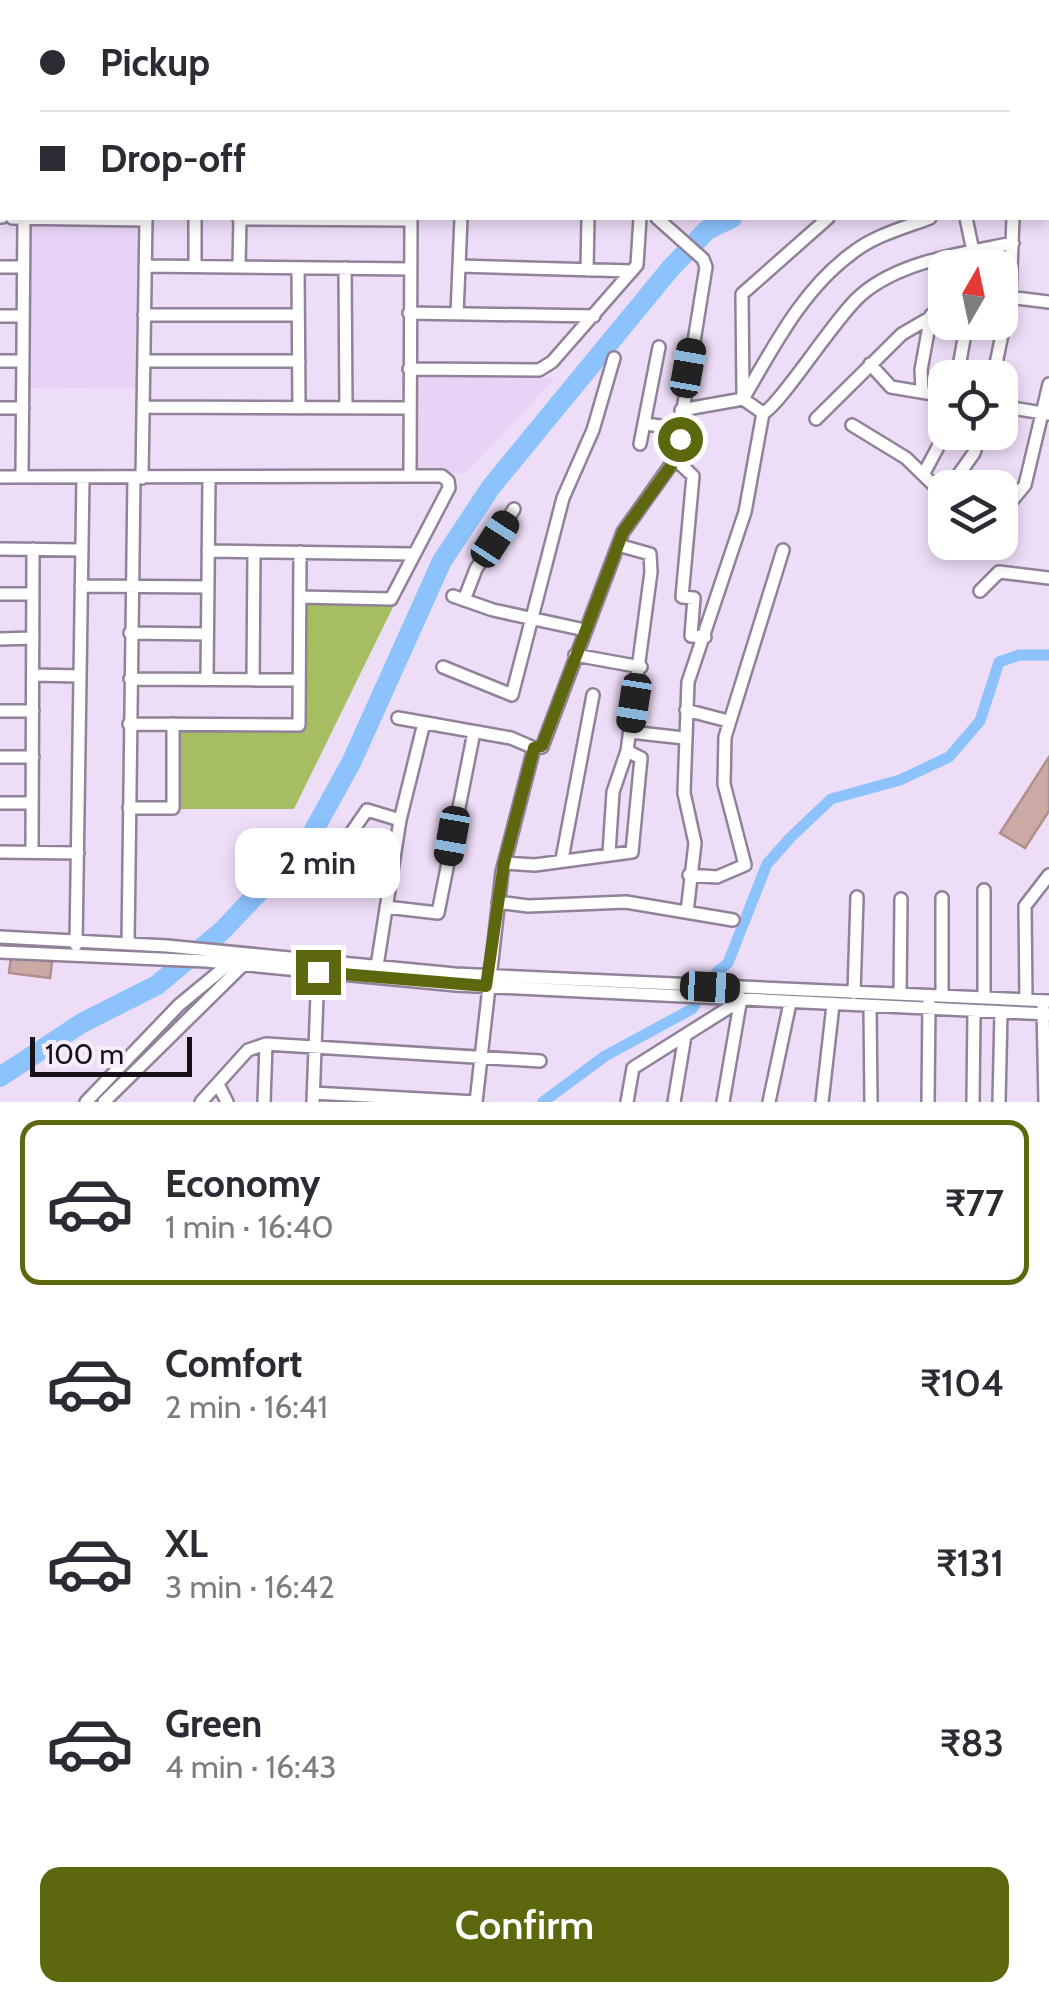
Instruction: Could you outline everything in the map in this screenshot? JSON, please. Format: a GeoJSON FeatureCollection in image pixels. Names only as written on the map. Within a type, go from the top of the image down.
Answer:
{"type":"FeatureCollection","features":[{"type":"Feature","properties":{"kind":"street"},"geometry":{"type":"LineString","coordinates":[[22,477],[24,220]]}},
{"type":"Feature","properties":{"kind":"street"},"geometry":{"type":"LineString","coordinates":[[128,944],[130,634],[143,408],[146,220]]}},
{"type":"Feature","properties":{"kind":"street"},"geometry":{"type":"LineString","coordinates":[[194,266],[195,220]]}},
{"type":"Feature","properties":{"kind":"street"},"geometry":{"type":"LineString","coordinates":[[238,267],[240,220]]}},
{"type":"Feature","properties":{"kind":"street"},"geometry":{"type":"LineString","coordinates":[[410,476],[411,220]]}},
{"type":"Feature","properties":{"kind":"street"},"geometry":{"type":"LineString","coordinates":[[458,314],[460,220]]}},
{"type":"Feature","properties":{"kind":"street"},"geometry":{"type":"LineString","coordinates":[[587,270],[588,220]]}},
{"type":"Feature","properties":{"kind":"street"},"geometry":{"type":"LineString","coordinates":[[409,369],[538,370],[552,362],[632,271],[640,220]]}},
{"type":"Feature","properties":{"kind":"street"},"geometry":{"type":"LineString","coordinates":[[743,399],[742,294],[826,220]]}},
{"type":"Feature","properties":{"kind":"street"},"geometry":{"type":"LineString","coordinates":[[743,399],[788,324],[826,276],[851,253],[923,220]]}},
{"type":"Feature","properties":{"kind":"street"},"geometry":{"type":"LineString","coordinates":[[966,220],[973,250]]}},
{"type":"Feature","properties":{"kind":"street"},"geometry":{"type":"LineString","coordinates":[[1012,220],[1012,250]]}},
{"type":"Feature","properties":{"kind":"street"},"geometry":{"type":"LineString","coordinates":[[398,718],[511,738],[534,748],[542,746],[618,545],[675,460],[706,268],[703,259],[662,222]]}},
{"type":"Feature","properties":{"kind":"street"},"geometry":{"type":"LineString","coordinates":[[982,250],[1013,243]]}},
{"type":"Feature","properties":{"kind":"street"},"geometry":{"type":"LineString","coordinates":[[681,410],[743,399],[764,412],[774,409],[800,367],[862,294],[890,276],[928,265]]}},
{"type":"Feature","properties":{"kind":"street"},"geometry":{"type":"LineString","coordinates":[[145,266],[410,269]]}},
{"type":"Feature","properties":{"kind":"street"},"geometry":{"type":"LineString","coordinates":[[459,266],[632,271]]}},
{"type":"Feature","properties":{"kind":"street"},"geometry":{"type":"LineString","coordinates":[[0,267],[24,268]]}},
{"type":"Feature","properties":{"kind":"street"},"geometry":{"type":"LineString","coordinates":[[298,268],[298,408]]}},
{"type":"Feature","properties":{"kind":"street"},"geometry":{"type":"LineString","coordinates":[[345,268],[346,408]]}},
{"type":"Feature","properties":{"kind":"street"},"geometry":{"type":"LineString","coordinates":[[1018,298],[1049,302]]}},
{"type":"Feature","properties":{"kind":"street"},"geometry":{"type":"LineString","coordinates":[[410,313],[594,316]]}},
{"type":"Feature","properties":{"kind":"street"},"geometry":{"type":"LineString","coordinates":[[144,315],[298,315]]}},
{"type":"Feature","properties":{"kind":"street"},"geometry":{"type":"LineString","coordinates":[[0,316],[23,316]]}},
{"type":"Feature","properties":{"kind":"street"},"geometry":{"type":"LineString","coordinates":[[816,419],[902,334],[928,317]]}},
{"type":"Feature","properties":{"kind":"street"},"geometry":{"type":"LineString","coordinates":[[922,390],[920,370],[928,330]]}},
{"type":"Feature","properties":{"kind":"street"},"geometry":{"type":"LineString","coordinates":[[640,444],[659,347]]}},
{"type":"Feature","properties":{"kind":"street"},"geometry":{"type":"LineString","coordinates":[[443,668],[512,695],[562,498],[593,430],[614,358]]}},
{"type":"Feature","properties":{"kind":"street"},"geometry":{"type":"LineString","coordinates":[[0,361],[23,361]]}},
{"type":"Feature","properties":{"kind":"street"},"geometry":{"type":"LineString","coordinates":[[144,361],[298,361]]}},
{"type":"Feature","properties":{"kind":"street"},"geometry":{"type":"LineString","coordinates":[[870,364],[891,387],[928,392]]}},
{"type":"Feature","properties":{"kind":"street"},"geometry":{"type":"LineString","coordinates":[[1018,494],[1026,485],[1046,413],[1049,384]]}},
{"type":"Feature","properties":{"kind":"street"},"geometry":{"type":"LineString","coordinates":[[0,408],[23,408]]}},
{"type":"Feature","properties":{"kind":"street"},"geometry":{"type":"LineString","coordinates":[[143,408],[408,408]]}},
{"type":"Feature","properties":{"kind":"street"},"geometry":{"type":"LineString","coordinates":[[1018,409],[1046,413]]}},
{"type":"Feature","properties":{"kind":"street"},"geometry":{"type":"LineString","coordinates":[[688,912],[695,843],[684,793],[688,682],[745,512],[764,412]]}},
{"type":"Feature","properties":{"kind":"street"},"geometry":{"type":"LineString","coordinates":[[646,424],[680,429]]}},
{"type":"Feature","properties":{"kind":"street"},"geometry":{"type":"LineString","coordinates":[[852,425],[928,477]]}},
{"type":"Feature","properties":{"kind":"street"},"geometry":{"type":"LineString","coordinates":[[924,473],[936,450]]}},
{"type":"Feature","properties":{"kind":"street"},"geometry":{"type":"LineString","coordinates":[[675,460],[693,476],[682,597],[694,598],[691,636],[704,636]]}},
{"type":"Feature","properties":{"kind":"street"},"geometry":{"type":"LineString","coordinates":[[0,477],[442,476],[449,488],[391,599],[300,598]]}},
{"type":"Feature","properties":{"kind":"street"},"geometry":{"type":"LineString","coordinates":[[76,948],[83,477]]}},
{"type":"Feature","properties":{"kind":"street"},"geometry":{"type":"LineString","coordinates":[[207,679],[209,478]]}},
{"type":"Feature","properties":{"kind":"street"},"geometry":{"type":"LineString","coordinates":[[514,509],[458,598],[585,630]]}},
{"type":"Feature","properties":{"kind":"street"},"geometry":{"type":"LineString","coordinates":[[609,852],[614,792],[627,751],[641,667],[650,554],[618,545]]}},
{"type":"Feature","properties":{"kind":"street"},"geometry":{"type":"LineString","coordinates":[[0,548],[82,550]]}},
{"type":"Feature","properties":{"kind":"street"},"geometry":{"type":"LineString","coordinates":[[32,852],[34,549]]}},
{"type":"Feature","properties":{"kind":"street"},"geometry":{"type":"LineString","coordinates":[[689,875],[717,877],[745,866],[724,784],[728,721],[782,550]]}},
{"type":"Feature","properties":{"kind":"street"},"geometry":{"type":"LineString","coordinates":[[208,551],[412,554]]}},
{"type":"Feature","properties":{"kind":"street"},"geometry":{"type":"LineString","coordinates":[[254,552],[254,680]]}},
{"type":"Feature","properties":{"kind":"street"},"geometry":{"type":"LineString","coordinates":[[129,724],[299,725],[300,552]]}},
{"type":"Feature","properties":{"kind":"street"},"geometry":{"type":"LineString","coordinates":[[980,590],[999,572],[1049,578]]}},
{"type":"Feature","properties":{"kind":"street"},"geometry":{"type":"LineString","coordinates":[[82,586],[208,587]]}},
{"type":"Feature","properties":{"kind":"street"},"geometry":{"type":"LineString","coordinates":[[0,594],[33,594]]}},
{"type":"Feature","properties":{"kind":"street"},"geometry":{"type":"LineString","coordinates":[[130,634],[207,634]]}},
{"type":"Feature","properties":{"kind":"street"},"geometry":{"type":"LineString","coordinates":[[0,638],[33,638]]}},
{"type":"Feature","properties":{"kind":"street"},"geometry":{"type":"LineString","coordinates":[[575,655],[641,667]]}},
{"type":"Feature","properties":{"kind":"street"},"geometry":{"type":"LineString","coordinates":[[33,675],[80,676]]}},
{"type":"Feature","properties":{"kind":"street"},"geometry":{"type":"LineString","coordinates":[[130,679],[299,680]]}},
{"type":"Feature","properties":{"kind":"street"},"geometry":{"type":"LineString","coordinates":[[562,859],[593,695]]}},
{"type":"Feature","properties":{"kind":"street"},"geometry":{"type":"LineString","coordinates":[[686,710],[728,721]]}},
{"type":"Feature","properties":{"kind":"street"},"geometry":{"type":"LineString","coordinates":[[0,711],[33,712]]}},
{"type":"Feature","properties":{"kind":"street"},"geometry":{"type":"LineString","coordinates":[[377,966],[400,820],[424,723]]}},
{"type":"Feature","properties":{"kind":"street"},"geometry":{"type":"LineString","coordinates":[[128,808],[173,808],[174,724]]}},
{"type":"Feature","properties":{"kind":"street"},"geometry":{"type":"LineString","coordinates":[[386,907],[438,913],[474,732]]}},
{"type":"Feature","properties":{"kind":"street"},"geometry":{"type":"LineString","coordinates":[[630,732],[684,738]]}},
{"type":"Feature","properties":{"kind":"street"},"geometry":{"type":"LineString","coordinates":[[318,966],[313,1098],[476,1102],[487,981],[504,863],[534,748]]}},
{"type":"Feature","properties":{"kind":"street"},"geometry":{"type":"LineString","coordinates":[[504,863],[536,865],[609,852],[632,852],[641,758],[627,751]]}},
{"type":"Feature","properties":{"kind":"street"},"geometry":{"type":"LineString","coordinates":[[0,757],[33,757]]}},
{"type":"Feature","properties":{"kind":"street"},"geometry":{"type":"LineString","coordinates":[[0,804],[32,804]]}},
{"type":"Feature","properties":{"kind":"street"},"geometry":{"type":"LineString","coordinates":[[336,855],[367,810],[400,820]]}},
{"type":"Feature","properties":{"kind":"street"},"geometry":{"type":"LineString","coordinates":[[0,852],[78,853]]}},
{"type":"Feature","properties":{"kind":"street"},"geometry":{"type":"LineString","coordinates":[[1026,1000],[1025,906],[1049,875]]}},
{"type":"Feature","properties":{"kind":"street"},"geometry":{"type":"LineString","coordinates":[[984,890],[984,998]]}},
{"type":"Feature","properties":{"kind":"street"},"geometry":{"type":"LineString","coordinates":[[854,993],[857,896]]}},
{"type":"Feature","properties":{"kind":"street"},"geometry":{"type":"LineString","coordinates":[[928,1102],[942,898]]}},
{"type":"Feature","properties":{"kind":"street"},"geometry":{"type":"LineString","coordinates":[[900,994],[901,899]]}},
{"type":"Feature","properties":{"kind":"street"},"geometry":{"type":"LineString","coordinates":[[498,902],[528,906],[626,902],[734,920]]}},
{"type":"Feature","properties":{"kind":"street"},"geometry":{"type":"LineString","coordinates":[[0,937],[155,958],[229,963],[246,959]]}},
{"type":"Feature","properties":{"kind":"street"},"geometry":{"type":"LineString","coordinates":[[0,952],[128,944],[167,946],[223,950],[246,959],[669,996],[717,999],[740,992],[790,1003],[870,1006],[984,998],[1026,1000],[1046,1007]]}},
{"type":"Feature","properties":{"kind":"street"},"geometry":{"type":"LineString","coordinates":[[104,1102],[246,959]]}},
{"type":"Feature","properties":{"kind":"street"},"geometry":{"type":"LineString","coordinates":[[86,1102],[179,1006],[229,963]]}},
{"type":"Feature","properties":{"kind":"street"},"geometry":{"type":"LineString","coordinates":[[318,966],[377,966],[487,981],[685,986],[740,992],[900,994],[974,1011],[1046,1007]]}},
{"type":"Feature","properties":{"kind":"street"},"geometry":{"type":"LineString","coordinates":[[626,1102],[633,1068],[685,1036],[740,992]]}},
{"type":"Feature","properties":{"kind":"street"},"geometry":{"type":"LineString","coordinates":[[723,1102],[740,992]]}},
{"type":"Feature","properties":{"kind":"street"},"geometry":{"type":"LineString","coordinates":[[768,1102],[790,1003]]}},
{"type":"Feature","properties":{"kind":"street"},"geometry":{"type":"LineString","coordinates":[[822,1102],[833,1004]]}},
{"type":"Feature","properties":{"kind":"street"},"geometry":{"type":"LineString","coordinates":[[870,1006],[871,1102]]}},
{"type":"Feature","properties":{"kind":"street"},"geometry":{"type":"LineString","coordinates":[[1045,1102],[1046,1007]]}},
{"type":"Feature","properties":{"kind":"street"},"geometry":{"type":"LineString","coordinates":[[973,1102],[974,1011]]}},
{"type":"Feature","properties":{"kind":"street"},"geometry":{"type":"LineString","coordinates":[[999,1102],[1001,1012]]}},
{"type":"Feature","properties":{"kind":"street"},"geometry":{"type":"LineString","coordinates":[[674,1102],[685,1036]]}},
{"type":"Feature","properties":{"kind":"street"},"geometry":{"type":"LineString","coordinates":[[264,1102],[266,1044]]}},
{"type":"Feature","properties":{"kind":"street"},"geometry":{"type":"LineString","coordinates":[[202,1102],[248,1050],[266,1044],[480,1054],[540,1062]]}},
{"type":"Feature","properties":{"kind":"street"},"geometry":{"type":"LineString","coordinates":[[218,1084],[227,1102]]}},
{"type":"Feature","properties":{"kind":"shaded area"},"geometry":{"type":"Polygon","coordinates":[[[31,224],[137,224],[136,389],[30,388],[31,224]]]}},
{"type":"Feature","properties":{"kind":"shaded area"},"geometry":{"type":"Polygon","coordinates":[[[417,376],[555,378],[465,474],[415,474],[417,376]]]}},
{"type":"Feature","properties":{"kind":"green space"},"geometry":{"type":"Polygon","coordinates":[[[306,604],[394,605],[294,809],[177,809],[177,729],[304,730],[306,604]]]}},
{"type":"Feature","properties":{"kind":"building"},"geometry":{"type":"Polygon","coordinates":[[[1049,757],[1049,811],[1025,848],[1000,833],[1049,757]]]}},
{"type":"Feature","properties":{"kind":"building"},"geometry":{"type":"Polygon","coordinates":[[[11,957],[52,962],[50,978],[9,973],[11,957]]]}},
{"type":"Feature","properties":{"kind":"waterway"},"geometry":{"type":"LineString","coordinates":[[0,1077],[82,1023],[157,985],[222,931],[309,839],[351,763],[442,561],[491,487],[670,269],[707,230],[728,220]]}},
{"type":"Feature","properties":{"kind":"waterway"},"geometry":{"type":"LineString","coordinates":[[543,1102],[605,1056],[692,1009],[716,973],[728,963],[767,864],[831,799],[900,780],[949,757],[980,721],[999,662],[1019,655],[1049,655]]}},
{"type":"Feature","properties":{"kind":"route"},"geometry":{"type":"LineString","coordinates":[[318,972],[486,986],[504,863],[534,748],[542,746],[623,532],[675,460],[680,439]]}}]}
